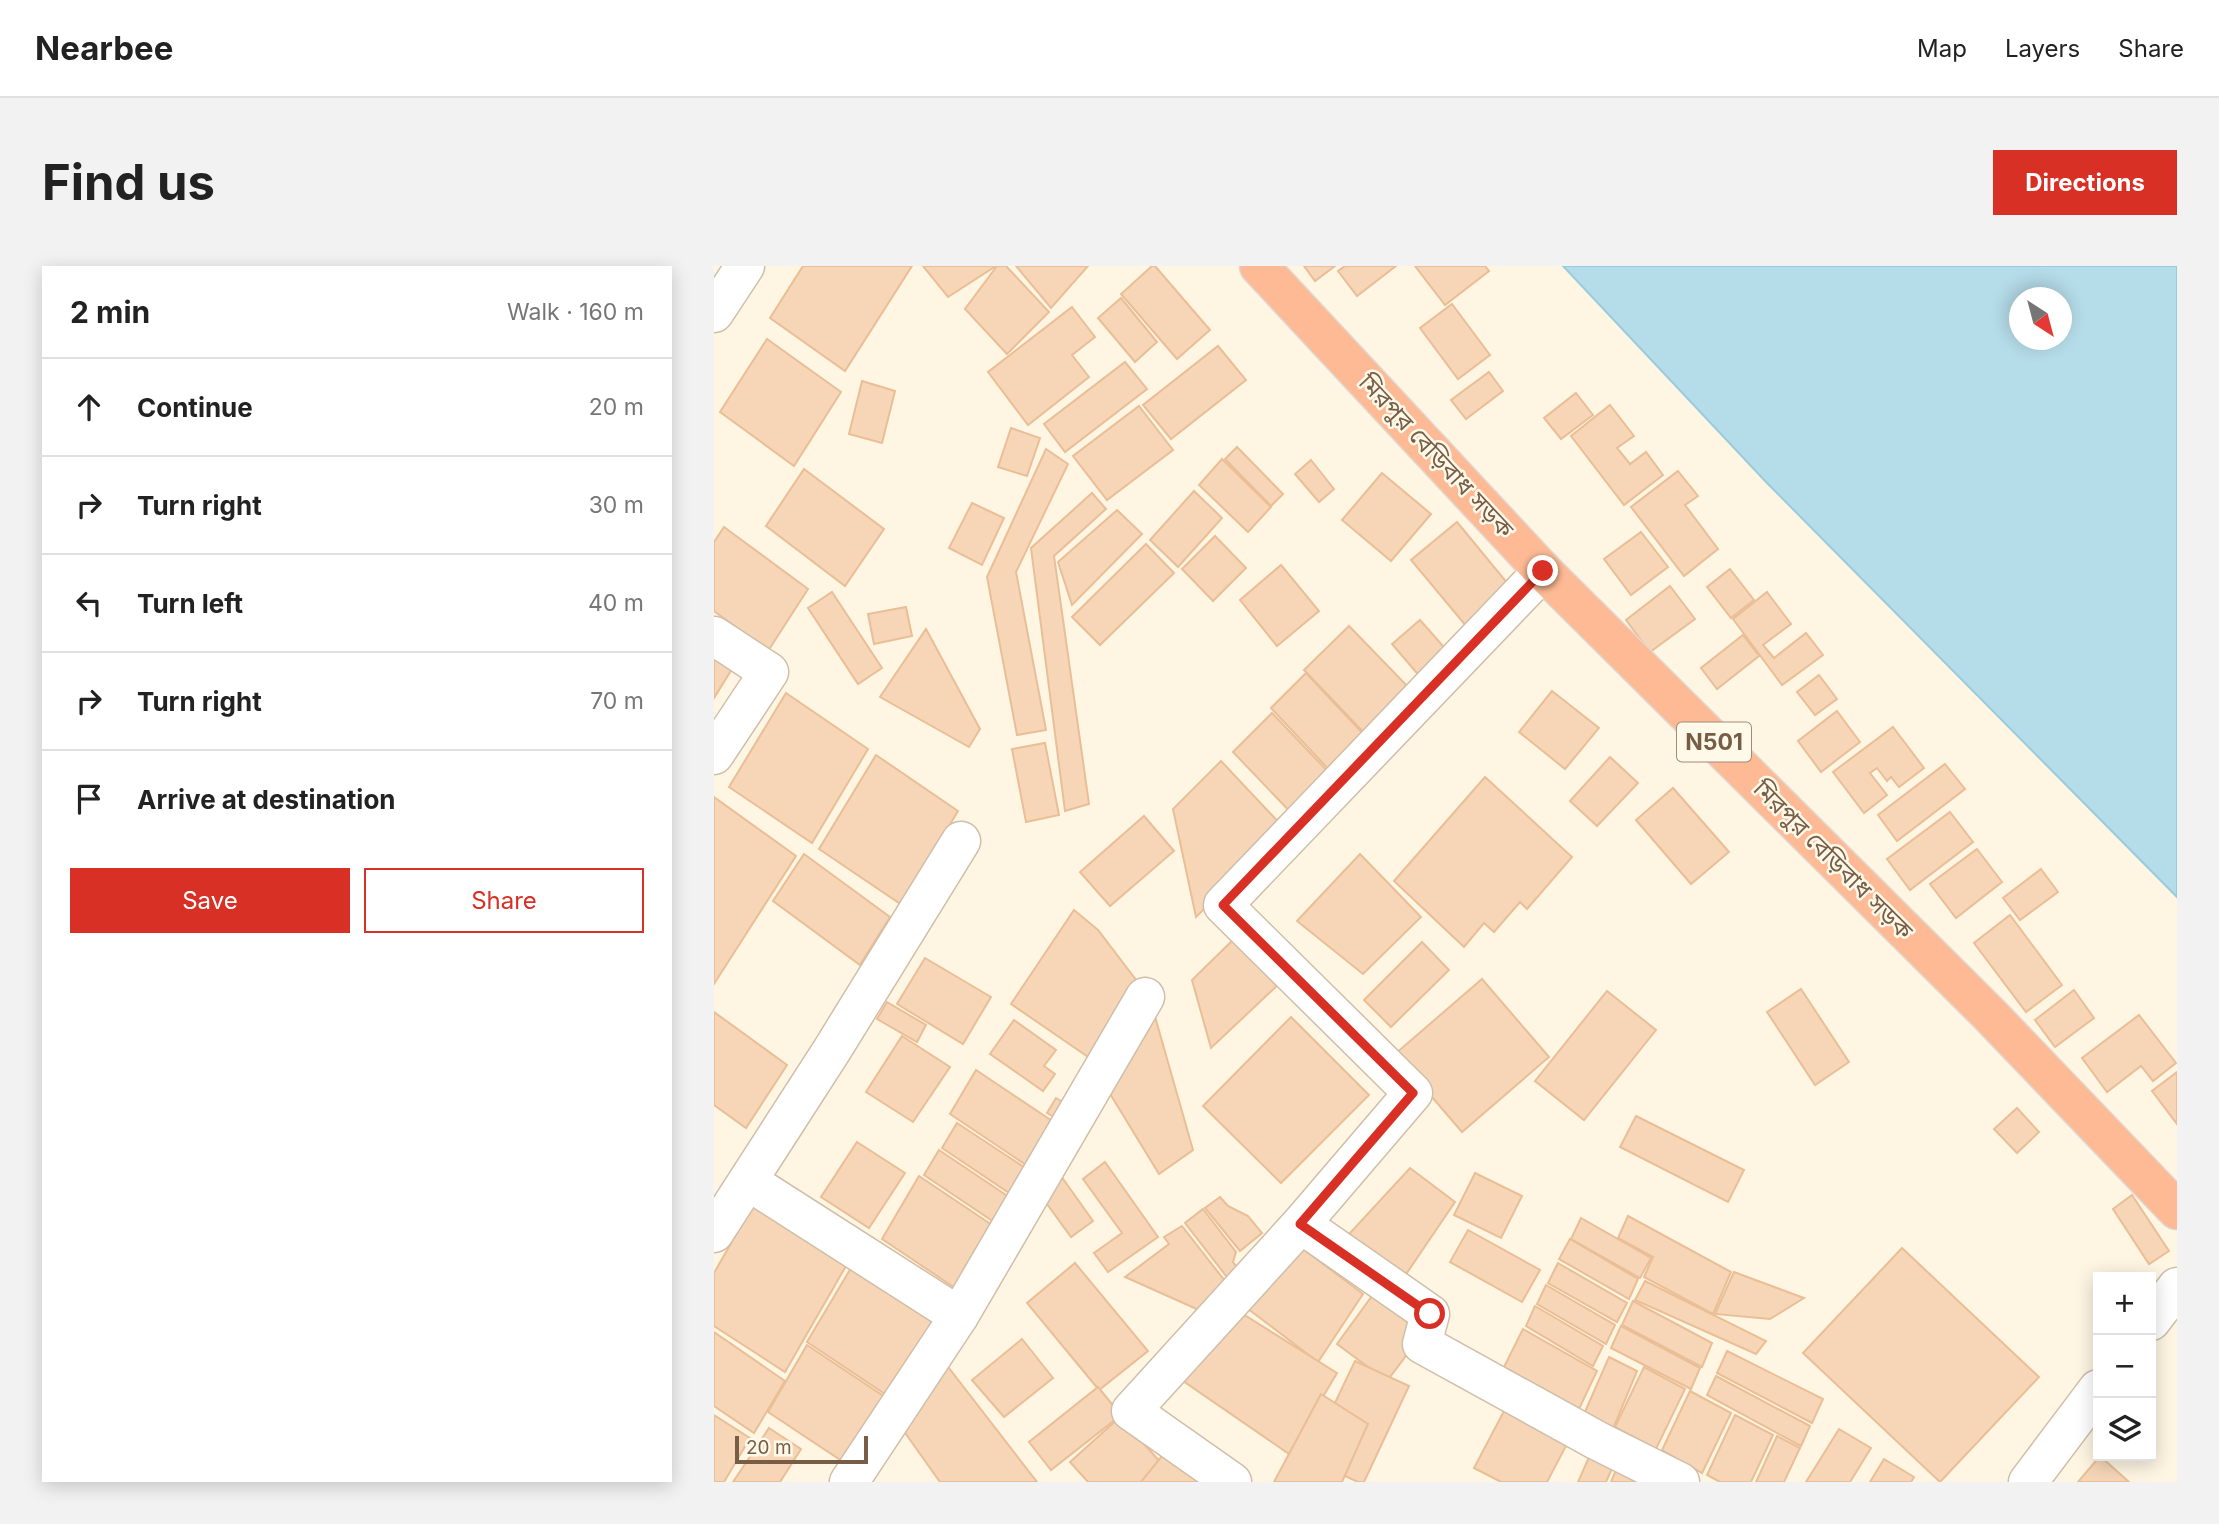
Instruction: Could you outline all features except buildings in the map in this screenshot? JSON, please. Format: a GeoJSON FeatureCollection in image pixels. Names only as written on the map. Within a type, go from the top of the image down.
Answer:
{"type":"FeatureCollection","features":[{"type":"Feature","properties":{"kind":"highway","name":"মিরপুর বেড়িবাধ সড়ক"},"geometry":{"type":"LineString","coordinates":[[1259,266],[1543,571],[1990,1015],[2177,1210]]}},
{"type":"Feature","properties":{"kind":"street"},"geometry":{"type":"LineString","coordinates":[[714,313],[745,266]]}},
{"type":"Feature","properties":{"kind":"street"},"geometry":{"type":"LineString","coordinates":[[1232,1482],[1131,1411],[1300,1224],[1413,1093],[1223,905],[1543,571]]}},
{"type":"Feature","properties":{"kind":"street"},"geometry":{"type":"LineString","coordinates":[[714,636],[769,672],[714,755]]}},
{"type":"Feature","properties":{"kind":"street"},"geometry":{"type":"LineString","coordinates":[[959,1316],[727,1204],[961,841]]}},
{"type":"Feature","properties":{"kind":"street"},"geometry":{"type":"LineString","coordinates":[[849,1482],[959,1316],[1145,997]]}},
{"type":"Feature","properties":{"kind":"street"},"geometry":{"type":"LineString","coordinates":[[1300,1224],[1430,1314],[1422,1344],[1596,1440],[1680,1482]]}},
{"type":"Feature","properties":{"kind":"street"},"geometry":{"type":"LineString","coordinates":[[2156,1314],[2177,1287]]}},
{"type":"Feature","properties":{"kind":"street"},"geometry":{"type":"LineString","coordinates":[[2028,1482],[2093,1396]]}},
{"type":"Feature","properties":{"kind":"water"},"geometry":{"type":"Polygon","coordinates":[[[1563,266],[2177,266],[2177,897],[1767,483],[1563,266]]]}},
{"type":"Feature","properties":{"kind":"route"},"geometry":{"type":"LineString","coordinates":[[1430,1314],[1300,1224],[1413,1093],[1223,905],[1543,571]]}}]}
